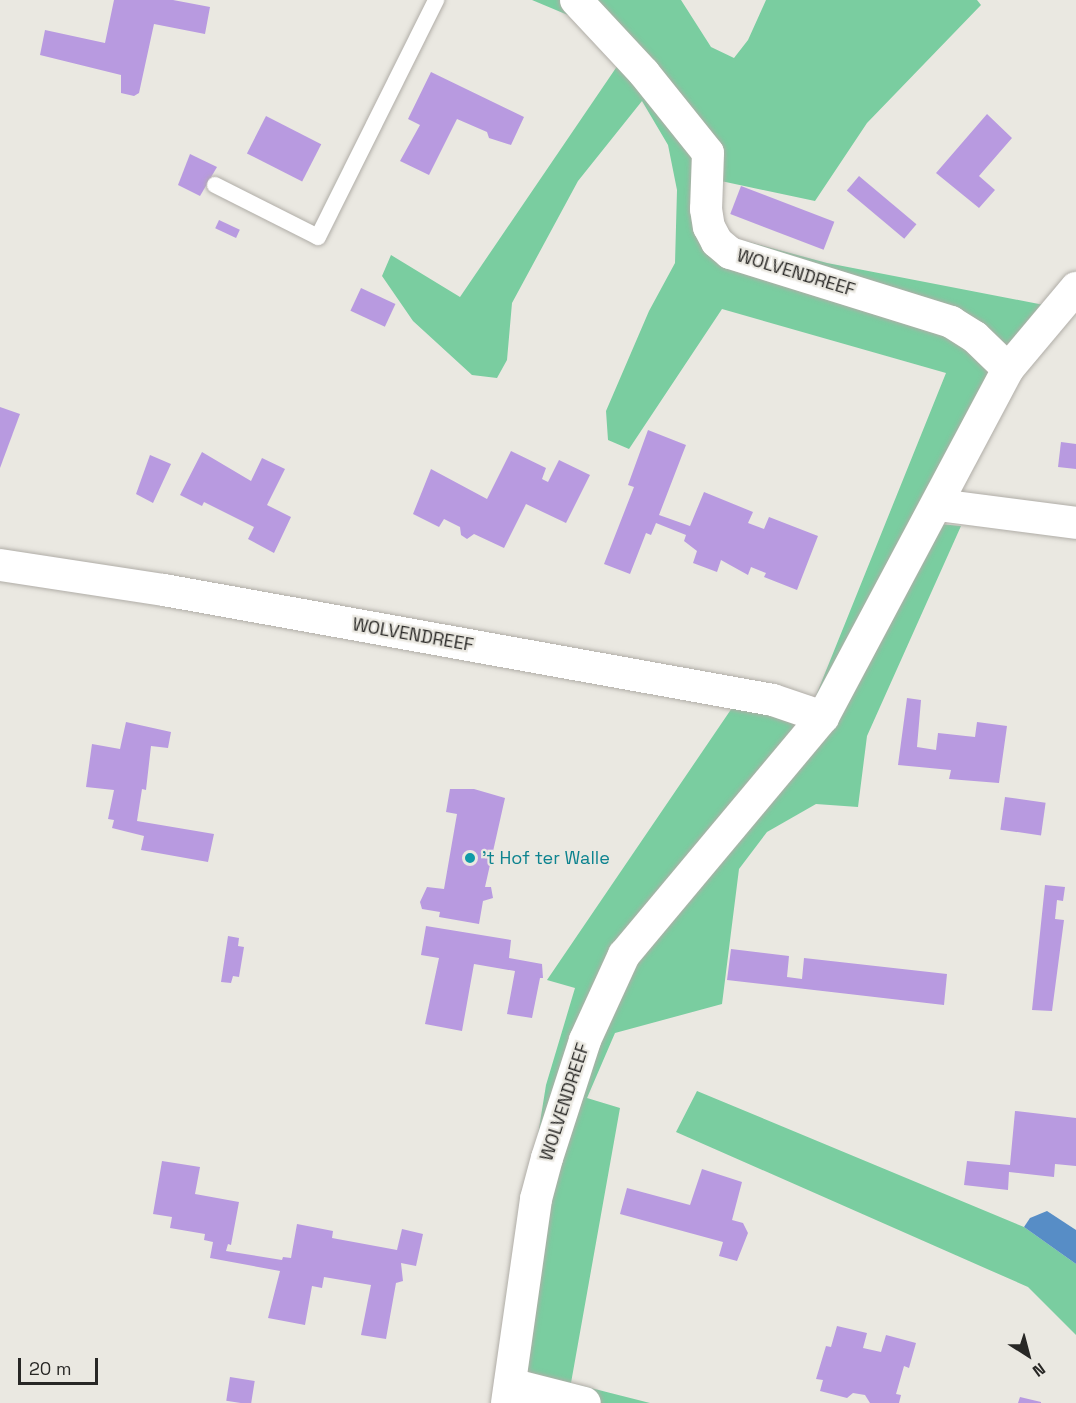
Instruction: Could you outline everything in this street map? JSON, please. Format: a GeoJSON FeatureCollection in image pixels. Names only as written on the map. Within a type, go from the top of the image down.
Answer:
{"type":"FeatureCollection","features":[{"type":"Feature","properties":{"kind":"street","name":"WOLVENDREEF"},"geometry":{"type":"LineString","coordinates":[[576,0],[644,73],[708,153],[706,209],[709,227],[717,242],[730,252],[951,322],[975,337],[1008,369]]}},
{"type":"Feature","properties":{"kind":"street","name":"WOLVENDREEF"},"geometry":{"type":"LineString","coordinates":[[585,1403],[508,1394],[536,1199],[565,1095],[597,1008],[624,955],[642,931],[823,717],[938,505],[1008,369],[1076,288]]}},
{"type":"Feature","properties":{"kind":"street"},"geometry":{"type":"LineString","coordinates":[[938,505],[1076,523]]}},
{"type":"Feature","properties":{"kind":"street","name":"WOLVENDREEF"},"geometry":{"type":"LineString","coordinates":[[0,565],[175,592],[773,699],[823,717]]}},
{"type":"Feature","properties":{"kind":"lane"},"geometry":{"type":"LineString","coordinates":[[215,185],[318,237],[436,0]]}},
{"type":"Feature","properties":{"kind":"green space"},"geometry":{"type":"Polygon","coordinates":[[[532,0],[681,0],[711,47],[734,58],[748,40],[766,0],[977,0],[981,5],[867,123],[815,201],[721,181],[722,231],[730,237],[827,263],[1044,305],[918,522],[961,526],[867,736],[858,807],[816,804],[767,832],[739,869],[722,1004],[615,1033],[587,1098],[620,1108],[571,1383],[650,1403],[495,1403],[546,1085],[575,988],[547,980],[734,705],[815,698],[946,373],[722,309],[629,449],[608,440],[606,411],[649,311],[675,263],[677,190],[668,145],[642,101],[578,181],[512,303],[507,360],[497,378],[472,375],[413,321],[382,276],[391,255],[460,297],[622,59],[594,26],[532,0]]]}},
{"type":"Feature","properties":{"kind":"green space"},"geometry":{"type":"Polygon","coordinates":[[[697,1091],[1024,1227],[1076,1264],[1076,1335],[1028,1287],[676,1132],[697,1091]]]}},
{"type":"Feature","properties":{"kind":"water"},"geometry":{"type":"Polygon","coordinates":[[[1047,1211],[1076,1230],[1076,1264],[1024,1227],[1030,1218],[1047,1211]]]}},
{"type":"Feature","properties":{"kind":"building"},"geometry":{"type":"Polygon","coordinates":[[[114,0],[173,0],[210,7],[205,34],[154,24],[139,93],[134,96],[121,93],[121,75],[40,55],[45,30],[105,43],[114,0]]]}},
{"type":"Feature","properties":{"kind":"building"},"geometry":{"type":"Polygon","coordinates":[[[431,72],[524,117],[511,145],[489,138],[487,132],[457,119],[429,175],[400,161],[420,125],[408,119],[431,72]]]}},
{"type":"Feature","properties":{"kind":"building"},"geometry":{"type":"Polygon","coordinates":[[[987,114],[1012,138],[979,176],[995,190],[979,208],[936,173],[987,114]]]}},
{"type":"Feature","properties":{"kind":"building"},"geometry":{"type":"Polygon","coordinates":[[[266,116],[321,144],[302,182],[247,153],[266,116]]]}},
{"type":"Feature","properties":{"kind":"building"},"geometry":{"type":"Polygon","coordinates":[[[190,154],[217,167],[200,196],[178,185],[190,154]]]}},
{"type":"Feature","properties":{"kind":"building"},"geometry":{"type":"Polygon","coordinates":[[[859,176],[916,224],[904,239],[847,191],[859,176]]]}},
{"type":"Feature","properties":{"kind":"building"},"geometry":{"type":"Polygon","coordinates":[[[741,186],[834,222],[824,250],[730,214],[741,186]]]}},
{"type":"Feature","properties":{"kind":"building"},"geometry":{"type":"Polygon","coordinates":[[[219,220],[240,230],[236,238],[215,228],[219,220]]]}},
{"type":"Feature","properties":{"kind":"building"},"geometry":{"type":"Polygon","coordinates":[[[361,288],[395,304],[385,327],[350,311],[361,288]]]}},
{"type":"Feature","properties":{"kind":"building"},"geometry":{"type":"Polygon","coordinates":[[[0,407],[20,414],[0,468],[0,407]]]}},
{"type":"Feature","properties":{"kind":"building"},"geometry":{"type":"Polygon","coordinates":[[[648,430],[686,445],[659,515],[690,526],[704,492],[753,512],[748,523],[764,529],[769,517],[818,536],[797,590],[764,577],[766,573],[751,567],[748,575],[721,560],[717,572],[693,563],[697,551],[684,541],[686,535],[656,523],[651,535],[646,533],[630,574],[604,564],[634,487],[628,485],[648,430]]]}},
{"type":"Feature","properties":{"kind":"building"},"geometry":{"type":"Polygon","coordinates":[[[1061,442],[1076,444],[1076,469],[1058,467],[1061,442]]]}},
{"type":"Feature","properties":{"kind":"building"},"geometry":{"type":"Polygon","coordinates":[[[511,451],[546,468],[542,479],[548,482],[559,460],[590,475],[566,523],[526,504],[504,548],[474,534],[467,539],[461,535],[460,527],[444,519],[439,527],[413,514],[431,469],[487,499],[511,451]]]}},
{"type":"Feature","properties":{"kind":"building"},"geometry":{"type":"Polygon","coordinates":[[[202,452],[251,481],[262,458],[285,469],[267,505],[291,517],[274,553],[248,539],[254,527],[204,502],[202,506],[180,495],[202,452]]]}},
{"type":"Feature","properties":{"kind":"building"},"geometry":{"type":"Polygon","coordinates":[[[150,455],[171,464],[153,503],[136,494],[150,455]]]}},
{"type":"Feature","properties":{"kind":"building"},"geometry":{"type":"Polygon","coordinates":[[[907,698],[921,700],[917,747],[936,750],[938,733],[975,737],[977,722],[1007,726],[999,783],[949,779],[951,770],[898,765],[907,698]]]}},
{"type":"Feature","properties":{"kind":"building"},"geometry":{"type":"Polygon","coordinates":[[[126,722],[171,732],[168,748],[151,746],[146,790],[142,789],[137,821],[214,834],[208,862],[141,850],[144,836],[112,828],[114,820],[108,819],[114,790],[86,787],[92,744],[120,749],[126,722]]]}},
{"type":"Feature","properties":{"kind":"building","name":"'t Hof ter Walle"},"geometry":{"type":"Polygon","coordinates":[[[450,789],[474,789],[505,798],[485,887],[491,887],[493,898],[483,901],[479,924],[439,917],[440,912],[422,909],[420,902],[427,887],[444,889],[457,814],[446,812],[450,789]]]}},
{"type":"Feature","properties":{"kind":"building"},"geometry":{"type":"Polygon","coordinates":[[[1005,797],[1046,803],[1041,835],[1000,830],[1005,797]]]}},
{"type":"Feature","properties":{"kind":"building"},"geometry":{"type":"Polygon","coordinates":[[[1045,885],[1065,887],[1063,901],[1057,900],[1055,919],[1064,920],[1052,1011],[1032,1010],[1045,885]]]}},
{"type":"Feature","properties":{"kind":"building"},"geometry":{"type":"Polygon","coordinates":[[[426,926],[511,940],[509,958],[542,964],[543,978],[540,978],[532,1018],[507,1014],[515,971],[474,964],[462,1031],[425,1024],[439,958],[421,955],[426,926]]]}},
{"type":"Feature","properties":{"kind":"building"},"geometry":{"type":"Polygon","coordinates":[[[228,936],[239,938],[238,946],[244,947],[239,977],[233,976],[231,983],[221,982],[228,936]]]}},
{"type":"Feature","properties":{"kind":"building"},"geometry":{"type":"Polygon","coordinates":[[[731,949],[789,956],[787,977],[802,979],[804,958],[947,974],[944,1005],[727,980],[731,949]]]}},
{"type":"Feature","properties":{"kind":"building"},"geometry":{"type":"Polygon","coordinates":[[[1015,1111],[1076,1118],[1076,1166],[1055,1164],[1054,1177],[1009,1172],[1008,1190],[964,1185],[967,1161],[1010,1165],[1015,1111]]]}},
{"type":"Feature","properties":{"kind":"building"},"geometry":{"type":"Polygon","coordinates":[[[162,1161],[200,1167],[195,1194],[239,1202],[231,1245],[228,1244],[226,1251],[282,1260],[283,1257],[291,1258],[297,1224],[333,1231],[332,1238],[397,1250],[402,1229],[423,1234],[416,1266],[401,1263],[403,1281],[396,1283],[386,1339],[361,1335],[371,1285],[324,1277],[322,1288],[312,1286],[305,1325],[268,1318],[280,1271],[210,1258],[213,1242],[204,1240],[205,1234],[170,1228],[172,1217],[153,1214],[162,1161]]]}},
{"type":"Feature","properties":{"kind":"building"},"geometry":{"type":"Polygon","coordinates":[[[702,1169],[742,1182],[732,1220],[743,1223],[748,1233],[737,1261],[719,1256],[723,1242],[620,1214],[627,1188],[690,1205],[702,1169]]]}},
{"type":"Feature","properties":{"kind":"building"},"geometry":{"type":"Polygon","coordinates":[[[837,1326],[867,1333],[863,1348],[881,1352],[886,1335],[916,1343],[909,1368],[904,1366],[896,1394],[901,1395],[899,1403],[870,1403],[865,1395],[853,1393],[847,1398],[820,1391],[823,1380],[816,1379],[826,1346],[831,1347],[837,1326]]]}},
{"type":"Feature","properties":{"kind":"building"},"geometry":{"type":"Polygon","coordinates":[[[230,1377],[255,1381],[251,1403],[226,1401],[230,1377]]]}},
{"type":"Feature","properties":{"kind":"building"},"geometry":{"type":"Polygon","coordinates":[[[1020,1397],[1041,1402],[1041,1403],[1018,1403],[1020,1397]]]}},
{"type":"Feature","properties":{"kind":"place","name":"'t Hof ter Walle"},"geometry":{"type":"Point","coordinates":[470,858]}}]}
